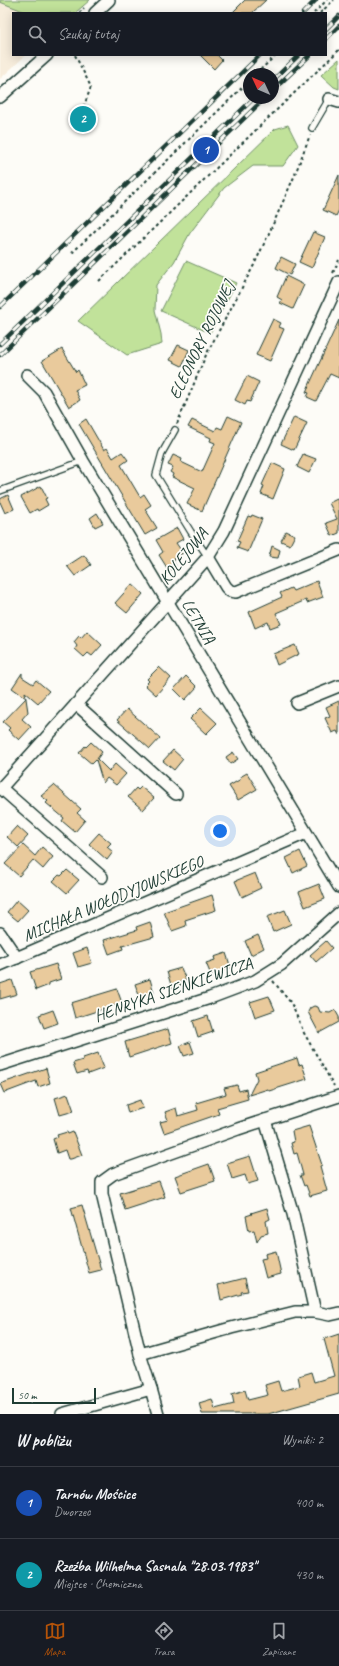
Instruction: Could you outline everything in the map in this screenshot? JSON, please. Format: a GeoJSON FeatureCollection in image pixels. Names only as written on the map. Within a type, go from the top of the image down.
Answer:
{"type":"FeatureCollection","features":[{"type":"Feature","properties":{"kind":"street"},"geometry":{"type":"LineString","coordinates":[[95,12],[109,0]]}},
{"type":"Feature","properties":{"kind":"street"},"geometry":{"type":"LineString","coordinates":[[0,97],[46,56]]}},
{"type":"Feature","properties":{"kind":"street","name":"KOLEJOWA"},"geometry":{"type":"LineString","coordinates":[[0,788],[208,557],[224,531],[339,282]]}},
{"type":"Feature","properties":{"kind":"street","name":"LETNIA"},"geometry":{"type":"LineString","coordinates":[[27,375],[44,392],[167,603],[339,887]]}},
{"type":"Feature","properties":{"kind":"street"},"geometry":{"type":"LineString","coordinates":[[208,557],[226,587],[230,591],[236,592],[339,550]]}},
{"type":"Feature","properties":{"kind":"street"},"geometry":{"type":"LineString","coordinates":[[296,704],[339,686]]}},
{"type":"Feature","properties":{"kind":"street"},"geometry":{"type":"LineString","coordinates":[[76,704],[176,794]]}},
{"type":"Feature","properties":{"kind":"street"},"geometry":{"type":"LineString","coordinates":[[0,788],[102,877]]}},
{"type":"Feature","properties":{"kind":"street","name":"MICHAŁA WOŁODYJOWSKIEGO"},"geometry":{"type":"LineString","coordinates":[[0,965],[306,833]]}},
{"type":"Feature","properties":{"kind":"street","name":"HENRYKA SIENKIEWICZA"},"geometry":{"type":"LineString","coordinates":[[0,1065],[210,998],[255,981],[282,964],[339,914]]}},
{"type":"Feature","properties":{"kind":"street"},"geometry":{"type":"LineString","coordinates":[[0,933],[17,958]]}},
{"type":"Feature","properties":{"kind":"street"},"geometry":{"type":"LineString","coordinates":[[158,1414],[140,1354],[123,1285],[102,1194],[102,1182],[113,1174],[265,1120],[339,1096]]}},
{"type":"Feature","properties":{"kind":"street"},"geometry":{"type":"LineString","coordinates":[[265,1120],[293,1214],[315,1312]]}},
{"type":"Feature","properties":{"kind":"street"},"geometry":{"type":"LineString","coordinates":[[140,1354],[231,1328],[295,1312],[315,1312],[330,1315],[339,1313]]}},
{"type":"Feature","properties":{"kind":"street"},"geometry":{"type":"LineString","coordinates":[[62,1414],[151,1389]]}},
{"type":"Feature","properties":{"kind":"lane"},"geometry":{"type":"LineString","coordinates":[[312,128],[334,101]]}},
{"type":"Feature","properties":{"kind":"lane"},"geometry":{"type":"LineString","coordinates":[[174,430],[162,453],[156,475],[208,557]]}},
{"type":"Feature","properties":{"kind":"lane"},"geometry":{"type":"LineString","coordinates":[[0,491],[83,461]]}},
{"type":"Feature","properties":{"kind":"path"},"geometry":{"type":"LineString","coordinates":[[315,12],[327,0]]}},
{"type":"Feature","properties":{"kind":"path"},"geometry":{"type":"LineString","coordinates":[[321,12],[334,0]]}},
{"type":"Feature","properties":{"kind":"path"},"geometry":{"type":"LineString","coordinates":[[99,281],[339,49]]}},
{"type":"Feature","properties":{"kind":"path"},"geometry":{"type":"LineString","coordinates":[[76,56],[91,87],[81,114]]}},
{"type":"Feature","properties":{"kind":"path"},"geometry":{"type":"LineString","coordinates":[[262,68],[275,56]]}},
{"type":"Feature","properties":{"kind":"path"},"geometry":{"type":"LineString","coordinates":[[72,253],[243,87]]}},
{"type":"Feature","properties":{"kind":"path","name":"ELEONORY ROJOWEJ"},"geometry":{"type":"LineString","coordinates":[[174,430],[206,355],[254,265],[270,231],[294,177],[312,128]]}},
{"type":"Feature","properties":{"kind":"path"},"geometry":{"type":"LineString","coordinates":[[268,974],[291,1003],[304,1033],[339,1096]]}},
{"type":"Feature","properties":{"kind":"shaded area"},"geometry":{"type":"Polygon","coordinates":[[[0,2],[25,12],[12,12],[12,56],[25,56],[0,79],[0,2]]]}},
{"type":"Feature","properties":{"kind":"green space"},"geometry":{"type":"Polygon","coordinates":[[[0,0],[90,0],[76,12],[25,12],[0,2],[0,0]]]}},
{"type":"Feature","properties":{"kind":"green space"},"geometry":{"type":"Polygon","coordinates":[[[339,59],[339,89],[334,87],[321,75],[339,59]]]}},
{"type":"Feature","properties":{"kind":"green space"},"geometry":{"type":"Polygon","coordinates":[[[288,125],[298,145],[283,166],[253,166],[224,188],[190,233],[174,262],[156,285],[155,310],[162,344],[127,355],[78,321],[275,129],[288,125]]]}},
{"type":"Feature","properties":{"kind":"green space"},"geometry":{"type":"Polygon","coordinates":[[[186,261],[236,283],[210,333],[161,311],[186,261]]]}},
{"type":"Feature","properties":{"kind":"building"},"geometry":{"type":"Polygon","coordinates":[[[245,0],[266,0],[253,12],[233,12],[245,0]]]}},
{"type":"Feature","properties":{"kind":"building"},"geometry":{"type":"Polygon","coordinates":[[[201,56],[218,56],[222,60],[214,69],[201,56]]]}},
{"type":"Feature","properties":{"kind":"building"},"geometry":{"type":"Polygon","coordinates":[[[339,175],[339,210],[336,216],[323,210],[339,175]]]}},
{"type":"Feature","properties":{"kind":"building"},"geometry":{"type":"Polygon","coordinates":[[[313,232],[325,237],[312,268],[299,262],[313,232]]]}},
{"type":"Feature","properties":{"kind":"building"},"geometry":{"type":"Polygon","coordinates":[[[281,257],[295,264],[290,275],[276,268],[281,257]]]}},
{"type":"Feature","properties":{"kind":"building"},"geometry":{"type":"Polygon","coordinates":[[[286,276],[304,285],[293,309],[280,303],[282,300],[277,297],[286,276]]]}},
{"type":"Feature","properties":{"kind":"building"},"geometry":{"type":"Polygon","coordinates":[[[273,319],[281,323],[279,327],[284,329],[270,361],[256,355],[273,319]]]}},
{"type":"Feature","properties":{"kind":"building"},"geometry":{"type":"Polygon","coordinates":[[[339,320],[339,378],[330,374],[316,401],[307,397],[309,393],[306,392],[339,320]]]}},
{"type":"Feature","properties":{"kind":"building"},"geometry":{"type":"Polygon","coordinates":[[[178,345],[189,350],[182,366],[170,360],[178,345]]]}},
{"type":"Feature","properties":{"kind":"building"},"geometry":{"type":"Polygon","coordinates":[[[62,349],[76,372],[78,370],[85,385],[75,390],[80,400],[69,407],[42,361],[62,349]]]}},
{"type":"Feature","properties":{"kind":"building"},"geometry":{"type":"Polygon","coordinates":[[[247,376],[259,382],[250,402],[247,401],[245,405],[235,400],[247,376]]]}},
{"type":"Feature","properties":{"kind":"building"},"geometry":{"type":"Polygon","coordinates":[[[228,416],[241,422],[202,511],[187,504],[195,488],[172,477],[173,474],[170,472],[173,467],[168,465],[173,455],[182,459],[181,462],[202,472],[215,443],[210,441],[211,438],[188,427],[192,420],[215,431],[217,427],[222,429],[228,416]]]}},
{"type":"Feature","properties":{"kind":"building"},"geometry":{"type":"Polygon","coordinates":[[[294,417],[307,423],[294,450],[281,444],[294,417]]]}},
{"type":"Feature","properties":{"kind":"building"},"geometry":{"type":"Polygon","coordinates":[[[86,419],[104,450],[107,448],[113,458],[122,452],[128,460],[121,465],[140,497],[144,494],[151,505],[145,509],[157,528],[145,535],[79,424],[86,419]]]}},
{"type":"Feature","properties":{"kind":"building"},"geometry":{"type":"Polygon","coordinates":[[[303,454],[316,459],[309,473],[297,467],[303,454]]]}},
{"type":"Feature","properties":{"kind":"building"},"geometry":{"type":"Polygon","coordinates":[[[272,463],[285,469],[273,499],[261,494],[264,486],[262,485],[272,463]]]}},
{"type":"Feature","properties":{"kind":"building"},"geometry":{"type":"Polygon","coordinates":[[[41,486],[47,498],[45,499],[48,505],[38,511],[37,509],[30,513],[21,497],[41,486]]]}},
{"type":"Feature","properties":{"kind":"building"},"geometry":{"type":"Polygon","coordinates":[[[8,495],[14,509],[5,513],[0,499],[8,495]]]}},
{"type":"Feature","properties":{"kind":"building"},"geometry":{"type":"Polygon","coordinates":[[[337,499],[339,504],[339,533],[332,536],[326,523],[337,519],[329,503],[337,499]]]}},
{"type":"Feature","properties":{"kind":"building"},"geometry":{"type":"Polygon","coordinates":[[[97,513],[103,523],[95,527],[90,518],[97,513]]]}},
{"type":"Feature","properties":{"kind":"building"},"geometry":{"type":"Polygon","coordinates":[[[252,515],[262,519],[248,552],[237,548],[240,542],[237,541],[248,516],[251,517],[252,515]]]}},
{"type":"Feature","properties":{"kind":"building"},"geometry":{"type":"Polygon","coordinates":[[[177,528],[183,539],[176,543],[183,553],[174,558],[175,560],[173,561],[176,567],[169,571],[159,555],[163,552],[156,540],[177,528]]]}},
{"type":"Feature","properties":{"kind":"building"},"geometry":{"type":"Polygon","coordinates":[[[286,531],[295,535],[290,545],[281,541],[286,531]]]}},
{"type":"Feature","properties":{"kind":"building"},"geometry":{"type":"Polygon","coordinates":[[[272,546],[280,550],[278,558],[269,557],[272,546]]]}},
{"type":"Feature","properties":{"kind":"building"},"geometry":{"type":"Polygon","coordinates":[[[84,555],[91,565],[75,576],[67,566],[84,555]]]}},
{"type":"Feature","properties":{"kind":"building"},"geometry":{"type":"Polygon","coordinates":[[[317,581],[323,597],[307,603],[306,600],[276,613],[281,624],[270,628],[268,622],[255,628],[249,612],[282,597],[280,593],[291,588],[293,591],[317,581]]]}},
{"type":"Feature","properties":{"kind":"building"},"geometry":{"type":"Polygon","coordinates":[[[132,584],[143,594],[127,613],[115,603],[132,584]]]}},
{"type":"Feature","properties":{"kind":"building"},"geometry":{"type":"Polygon","coordinates":[[[87,631],[102,645],[92,656],[88,653],[84,657],[75,649],[77,646],[74,642],[79,636],[81,638],[87,631]]]}},
{"type":"Feature","properties":{"kind":"building"},"geometry":{"type":"Polygon","coordinates":[[[295,645],[299,654],[277,665],[273,654],[295,645]]]}},
{"type":"Feature","properties":{"kind":"building"},"geometry":{"type":"Polygon","coordinates":[[[159,667],[171,678],[156,695],[145,685],[149,681],[147,679],[159,667]]]}},
{"type":"Feature","properties":{"kind":"building"},"geometry":{"type":"Polygon","coordinates":[[[22,673],[22,677],[33,684],[36,680],[49,691],[38,703],[25,692],[26,698],[12,688],[22,673]]]}},
{"type":"Feature","properties":{"kind":"building"},"geometry":{"type":"Polygon","coordinates":[[[186,676],[197,687],[185,700],[174,689],[186,676]]]}},
{"type":"Feature","properties":{"kind":"building"},"geometry":{"type":"Polygon","coordinates":[[[26,698],[28,712],[22,719],[31,727],[19,740],[8,730],[10,728],[3,722],[26,698]]]}},
{"type":"Feature","properties":{"kind":"building"},"geometry":{"type":"Polygon","coordinates":[[[339,701],[339,735],[337,731],[332,733],[325,718],[330,716],[326,707],[339,701]]]}},
{"type":"Feature","properties":{"kind":"building"},"geometry":{"type":"Polygon","coordinates":[[[201,708],[217,723],[206,734],[190,719],[201,708]]]}},
{"type":"Feature","properties":{"kind":"building"},"geometry":{"type":"Polygon","coordinates":[[[127,709],[160,738],[150,749],[117,720],[127,709]]]}},
{"type":"Feature","properties":{"kind":"building"},"geometry":{"type":"Polygon","coordinates":[[[91,742],[102,752],[97,759],[109,771],[115,764],[126,774],[116,785],[107,778],[103,783],[96,760],[92,764],[79,753],[91,742]]]}},
{"type":"Feature","properties":{"kind":"building"},"geometry":{"type":"Polygon","coordinates":[[[173,750],[183,759],[174,770],[163,761],[173,750]]]}},
{"type":"Feature","properties":{"kind":"building"},"geometry":{"type":"Polygon","coordinates":[[[233,752],[238,759],[230,764],[226,757],[233,752]]]}},
{"type":"Feature","properties":{"kind":"building"},"geometry":{"type":"Polygon","coordinates":[[[247,773],[257,789],[238,800],[229,786],[241,779],[240,777],[247,773]]]}},
{"type":"Feature","properties":{"kind":"building"},"geometry":{"type":"Polygon","coordinates":[[[54,785],[81,809],[77,813],[85,820],[75,832],[62,821],[64,818],[46,803],[48,801],[41,796],[54,785]]]}},
{"type":"Feature","properties":{"kind":"building"},"geometry":{"type":"Polygon","coordinates":[[[141,787],[154,798],[143,810],[128,797],[136,788],[138,790],[141,787]]]}},
{"type":"Feature","properties":{"kind":"building"},"geometry":{"type":"Polygon","coordinates":[[[17,826],[28,836],[18,847],[7,837],[17,826]]]}},
{"type":"Feature","properties":{"kind":"building"},"geometry":{"type":"Polygon","coordinates":[[[99,833],[111,843],[107,847],[113,852],[107,860],[89,844],[99,833]]]}},
{"type":"Feature","properties":{"kind":"building"},"geometry":{"type":"Polygon","coordinates":[[[23,845],[35,856],[42,847],[53,857],[43,869],[33,860],[19,876],[5,864],[23,845]]]}},
{"type":"Feature","properties":{"kind":"building"},"geometry":{"type":"Polygon","coordinates":[[[300,851],[307,866],[293,873],[286,858],[300,851]]]}},
{"type":"Feature","properties":{"kind":"building"},"geometry":{"type":"Polygon","coordinates":[[[67,870],[79,880],[67,893],[53,881],[67,870]]]}},
{"type":"Feature","properties":{"kind":"building"},"geometry":{"type":"Polygon","coordinates":[[[255,873],[261,888],[242,897],[235,881],[255,873]]]}},
{"type":"Feature","properties":{"kind":"building"},"geometry":{"type":"Polygon","coordinates":[[[319,884],[325,899],[305,907],[299,892],[319,884]]]}},
{"type":"Feature","properties":{"kind":"building"},"geometry":{"type":"Polygon","coordinates":[[[212,895],[216,910],[185,920],[186,926],[172,931],[164,912],[212,895]]]}},
{"type":"Feature","properties":{"kind":"building"},"geometry":{"type":"Polygon","coordinates":[[[17,900],[28,910],[18,921],[7,912],[17,900]]]}},
{"type":"Feature","properties":{"kind":"building"},"geometry":{"type":"Polygon","coordinates":[[[285,910],[291,924],[273,932],[267,917],[285,910]]]}},
{"type":"Feature","properties":{"kind":"building"},"geometry":{"type":"Polygon","coordinates":[[[150,922],[154,937],[122,946],[123,949],[109,954],[104,940],[137,930],[136,927],[150,922]]]}},
{"type":"Feature","properties":{"kind":"building"},"geometry":{"type":"Polygon","coordinates":[[[258,935],[264,948],[251,955],[245,941],[258,935]]]}},
{"type":"Feature","properties":{"kind":"building"},"geometry":{"type":"Polygon","coordinates":[[[326,941],[332,948],[316,962],[310,955],[326,941]]]}},
{"type":"Feature","properties":{"kind":"building"},"geometry":{"type":"Polygon","coordinates":[[[87,948],[92,963],[78,967],[73,953],[87,948]]]}},
{"type":"Feature","properties":{"kind":"building"},"geometry":{"type":"Polygon","coordinates":[[[226,953],[231,968],[211,975],[206,963],[215,960],[214,957],[226,953]]]}},
{"type":"Feature","properties":{"kind":"building"},"geometry":{"type":"Polygon","coordinates":[[[56,964],[61,979],[36,990],[30,972],[56,964]]]}},
{"type":"Feature","properties":{"kind":"building"},"geometry":{"type":"Polygon","coordinates":[[[181,968],[186,980],[180,982],[181,985],[172,988],[167,972],[181,968]]]}},
{"type":"Feature","properties":{"kind":"building"},"geometry":{"type":"Polygon","coordinates":[[[150,979],[154,993],[140,998],[135,984],[150,979]]]}},
{"type":"Feature","properties":{"kind":"building"},"geometry":{"type":"Polygon","coordinates":[[[12,980],[17,994],[0,999],[0,984],[12,980]]]}},
{"type":"Feature","properties":{"kind":"building"},"geometry":{"type":"Polygon","coordinates":[[[117,989],[122,1003],[75,1018],[71,1003],[117,989]]]}},
{"type":"Feature","properties":{"kind":"building"},"geometry":{"type":"Polygon","coordinates":[[[269,996],[275,1010],[255,1017],[250,1002],[269,996]]]}},
{"type":"Feature","properties":{"kind":"building"},"geometry":{"type":"Polygon","coordinates":[[[314,1006],[318,1007],[320,1012],[330,1013],[335,1010],[339,1017],[339,1022],[319,1033],[308,1012],[310,1008],[314,1006]]]}},
{"type":"Feature","properties":{"kind":"building"},"geometry":{"type":"Polygon","coordinates":[[[53,1010],[58,1023],[44,1028],[39,1015],[53,1010]]]}},
{"type":"Feature","properties":{"kind":"building"},"geometry":{"type":"Polygon","coordinates":[[[208,1016],[213,1032],[198,1037],[193,1021],[208,1016]]]}},
{"type":"Feature","properties":{"kind":"building"},"geometry":{"type":"Polygon","coordinates":[[[168,1029],[172,1043],[129,1057],[125,1042],[168,1029]]]}},
{"type":"Feature","properties":{"kind":"building"},"geometry":{"type":"Polygon","coordinates":[[[190,1042],[194,1053],[184,1056],[180,1046],[190,1042]]]}},
{"type":"Feature","properties":{"kind":"building"},"geometry":{"type":"Polygon","coordinates":[[[98,1053],[104,1068],[88,1074],[87,1071],[77,1074],[73,1063],[98,1053]]]}},
{"type":"Feature","properties":{"kind":"building"},"geometry":{"type":"Polygon","coordinates":[[[297,1058],[299,1065],[302,1064],[307,1079],[269,1091],[268,1089],[249,1095],[257,1079],[255,1072],[297,1058]]]}},
{"type":"Feature","properties":{"kind":"building"},"geometry":{"type":"Polygon","coordinates":[[[46,1068],[50,1083],[38,1087],[36,1081],[4,1093],[0,1084],[46,1068]]]}},
{"type":"Feature","properties":{"kind":"building"},"geometry":{"type":"Polygon","coordinates":[[[237,1085],[239,1091],[246,1089],[248,1099],[217,1108],[219,1114],[164,1133],[160,1122],[168,1120],[165,1112],[176,1108],[178,1116],[198,1110],[196,1103],[226,1094],[224,1088],[237,1085]]]}},
{"type":"Feature","properties":{"kind":"building"},"geometry":{"type":"Polygon","coordinates":[[[68,1094],[74,1111],[60,1115],[55,1098],[68,1094]]]}},
{"type":"Feature","properties":{"kind":"building"},"geometry":{"type":"Polygon","coordinates":[[[140,1100],[143,1108],[128,1113],[126,1105],[140,1100]]]}},
{"type":"Feature","properties":{"kind":"building"},"geometry":{"type":"Polygon","coordinates":[[[309,1126],[322,1165],[320,1166],[327,1191],[310,1196],[300,1175],[303,1175],[297,1153],[294,1154],[291,1143],[294,1142],[292,1131],[309,1126]]]}},
{"type":"Feature","properties":{"kind":"building"},"geometry":{"type":"Polygon","coordinates":[[[67,1132],[68,1134],[73,1132],[82,1155],[68,1159],[65,1150],[57,1153],[53,1139],[58,1137],[57,1135],[67,1132]]]}},
{"type":"Feature","properties":{"kind":"building"},"geometry":{"type":"Polygon","coordinates":[[[250,1156],[258,1181],[248,1184],[245,1175],[232,1179],[227,1163],[250,1156]]]}},
{"type":"Feature","properties":{"kind":"building"},"geometry":{"type":"Polygon","coordinates":[[[209,1164],[215,1181],[181,1192],[175,1176],[209,1164]]]}},
{"type":"Feature","properties":{"kind":"building"},"geometry":{"type":"Polygon","coordinates":[[[159,1181],[165,1197],[125,1210],[120,1193],[159,1181]]]}},
{"type":"Feature","properties":{"kind":"building"},"geometry":{"type":"Polygon","coordinates":[[[82,1205],[101,1270],[89,1273],[71,1208],[82,1205]]]}},
{"type":"Feature","properties":{"kind":"building"},"geometry":{"type":"Polygon","coordinates":[[[267,1208],[270,1219],[266,1221],[268,1233],[261,1235],[257,1242],[254,1230],[249,1231],[246,1216],[267,1208]]]}},
{"type":"Feature","properties":{"kind":"building"},"geometry":{"type":"Polygon","coordinates":[[[276,1251],[281,1274],[266,1278],[261,1259],[266,1258],[265,1254],[276,1251]]]}},
{"type":"Feature","properties":{"kind":"building"},"geometry":{"type":"Polygon","coordinates":[[[245,1278],[248,1291],[241,1292],[242,1294],[221,1300],[218,1285],[245,1278]]]}},
{"type":"Feature","properties":{"kind":"building"},"geometry":{"type":"Polygon","coordinates":[[[339,1334],[339,1394],[268,1414],[202,1414],[199,1403],[212,1399],[215,1409],[234,1404],[232,1394],[245,1390],[248,1400],[268,1395],[265,1385],[278,1381],[281,1391],[300,1386],[298,1376],[311,1372],[314,1382],[334,1376],[324,1339],[339,1334]]]}},
{"type":"Feature","properties":{"kind":"railway"},"geometry":{"type":"LineString","coordinates":[[304,12],[316,0]]}},
{"type":"Feature","properties":{"kind":"railway"},"geometry":{"type":"LineString","coordinates":[[327,28],[339,16]]}},
{"type":"Feature","properties":{"kind":"railway"},"geometry":{"type":"LineString","coordinates":[[327,38],[339,26]]}},
{"type":"Feature","properties":{"kind":"railway"},"geometry":{"type":"LineString","coordinates":[[0,307],[259,56]]}},
{"type":"Feature","properties":{"kind":"railway"},"geometry":{"type":"LineString","coordinates":[[279,74],[298,56]]}},
{"type":"Feature","properties":{"kind":"railway"},"geometry":{"type":"LineString","coordinates":[[279,84],[309,56]]}},
{"type":"Feature","properties":{"kind":"railway"},"geometry":{"type":"LineString","coordinates":[[0,344],[248,104]]}},
{"type":"Feature","properties":{"kind":"railway"},"geometry":{"type":"LineString","coordinates":[[0,355],[259,104]]}},
{"type":"Feature","properties":{"kind":"place","name":"Rzeźba Wilhelma Sasnala \"28.03.1983\""},"geometry":{"type":"Point","coordinates":[83,119]}},
{"type":"Feature","properties":{"kind":"place","name":"Tarnów Mościce"},"geometry":{"type":"Point","coordinates":[206,150]}}]}
